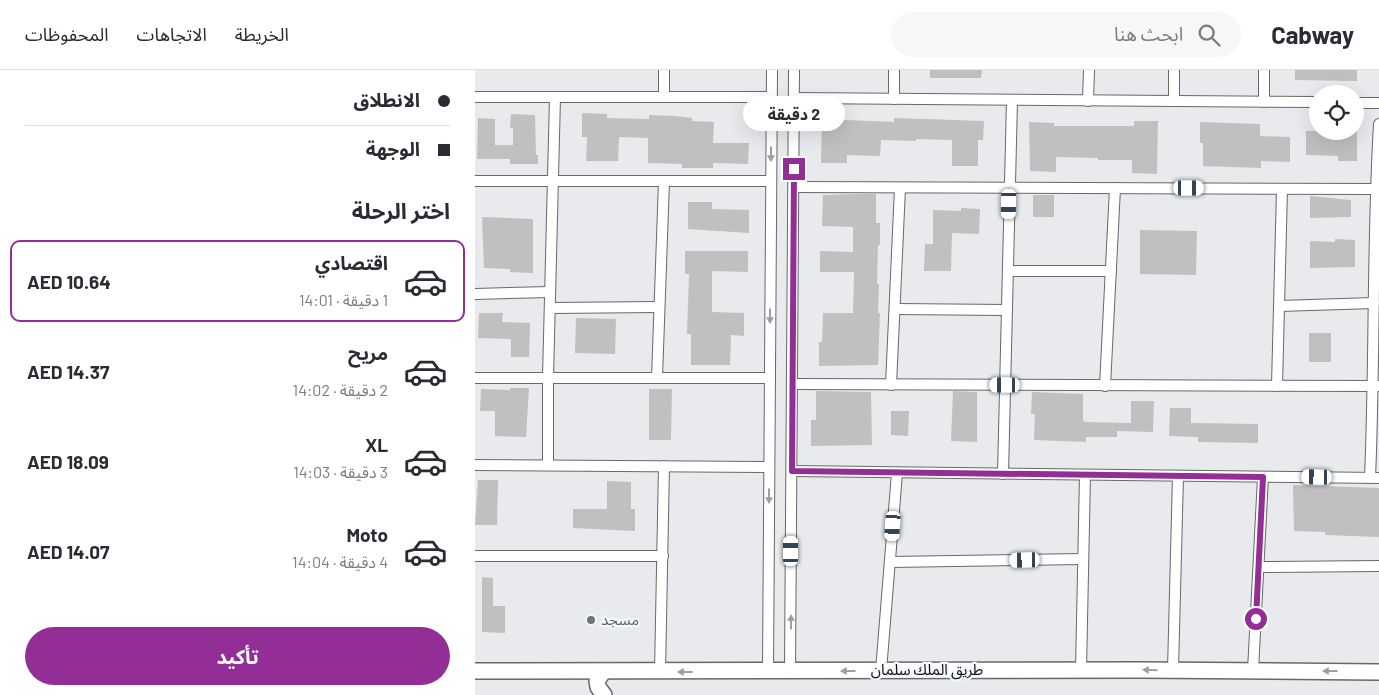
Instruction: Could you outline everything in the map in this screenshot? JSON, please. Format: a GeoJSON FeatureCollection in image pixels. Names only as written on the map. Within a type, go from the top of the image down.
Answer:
{"type":"FeatureCollection","features":[{"type":"Feature","properties":{"kind":"main road","name":"طريق الملك سلمان"},"geometry":{"type":"LineString","coordinates":[[475,671],[1173,670],[1379,672]]}},
{"type":"Feature","properties":{"kind":"main road"},"geometry":{"type":"LineString","coordinates":[[603,672],[597,681],[598,687],[604,695]]}},
{"type":"Feature","properties":{"kind":"street"},"geometry":{"type":"LineString","coordinates":[[664,70],[664,97]]}},
{"type":"Feature","properties":{"kind":"street"},"geometry":{"type":"LineString","coordinates":[[768,671],[772,70]]}},
{"type":"Feature","properties":{"kind":"street"},"geometry":{"type":"LineString","coordinates":[[790,671],[794,70]]}},
{"type":"Feature","properties":{"kind":"street"},"geometry":{"type":"LineString","coordinates":[[894,70],[894,99]]}},
{"type":"Feature","properties":{"kind":"street"},"geometry":{"type":"LineString","coordinates":[[1088,101],[1089,70]]}},
{"type":"Feature","properties":{"kind":"street"},"geometry":{"type":"LineString","coordinates":[[1174,70],[1174,101]]}},
{"type":"Feature","properties":{"kind":"street"},"geometry":{"type":"LineString","coordinates":[[1264,70],[1264,102]]}},
{"type":"Feature","properties":{"kind":"street"},"geometry":{"type":"LineString","coordinates":[[475,96],[772,97]]}},
{"type":"Feature","properties":{"kind":"street"},"geometry":{"type":"LineString","coordinates":[[548,465],[548,378],[555,97]]}},
{"type":"Feature","properties":{"kind":"street"},"geometry":{"type":"LineString","coordinates":[[794,98],[1309,102]]}},
{"type":"Feature","properties":{"kind":"street"},"geometry":{"type":"LineString","coordinates":[[1003,474],[1012,100]]}},
{"type":"Feature","properties":{"kind":"street"},"geometry":{"type":"LineString","coordinates":[[1364,103],[1379,103]]}},
{"type":"Feature","properties":{"kind":"street"},"geometry":{"type":"LineString","coordinates":[[792,471],[1375,478],[1377,315],[1374,303],[1379,124]]}},
{"type":"Feature","properties":{"kind":"street"},"geometry":{"type":"LineString","coordinates":[[475,181],[771,181]]}},
{"type":"Feature","properties":{"kind":"street"},"geometry":{"type":"LineString","coordinates":[[657,378],[664,181]]}},
{"type":"Feature","properties":{"kind":"street"},"geometry":{"type":"LineString","coordinates":[[793,187],[1377,189]]}},
{"type":"Feature","properties":{"kind":"street"},"geometry":{"type":"LineString","coordinates":[[891,385],[900,188]]}},
{"type":"Feature","properties":{"kind":"street"},"geometry":{"type":"LineString","coordinates":[[1105,386],[1115,188]]}},
{"type":"Feature","properties":{"kind":"street"},"geometry":{"type":"LineString","coordinates":[[1277,386],[1282,189]]}},
{"type":"Feature","properties":{"kind":"street"},"geometry":{"type":"LineString","coordinates":[[1008,270],[1111,271]]}},
{"type":"Feature","properties":{"kind":"street"},"geometry":{"type":"LineString","coordinates":[[475,294],[550,292]]}},
{"type":"Feature","properties":{"kind":"street"},"geometry":{"type":"LineString","coordinates":[[1279,306],[1374,303]]}},
{"type":"Feature","properties":{"kind":"street"},"geometry":{"type":"LineString","coordinates":[[550,308],[659,307]]}},
{"type":"Feature","properties":{"kind":"street"},"geometry":{"type":"LineString","coordinates":[[895,309],[1007,310]]}},
{"type":"Feature","properties":{"kind":"street"},"geometry":{"type":"LineString","coordinates":[[475,378],[770,378]]}},
{"type":"Feature","properties":{"kind":"street"},"geometry":{"type":"LineString","coordinates":[[792,384],[1376,386]]}},
{"type":"Feature","properties":{"kind":"street"},"geometry":{"type":"LineString","coordinates":[[475,465],[769,467]]}},
{"type":"Feature","properties":{"kind":"street"},"geometry":{"type":"LineString","coordinates":[[661,672],[664,466]]}},
{"type":"Feature","properties":{"kind":"street"},"geometry":{"type":"LineString","coordinates":[[881,671],[897,472]]}},
{"type":"Feature","properties":{"kind":"street"},"geometry":{"type":"LineString","coordinates":[[1081,670],[1085,475]]}},
{"type":"Feature","properties":{"kind":"street"},"geometry":{"type":"LineString","coordinates":[[1173,670],[1179,476]]}},
{"type":"Feature","properties":{"kind":"street"},"geometry":{"type":"LineString","coordinates":[[1253,671],[1263,477]]}},
{"type":"Feature","properties":{"kind":"street"},"geometry":{"type":"LineString","coordinates":[[475,556],[663,556]]}},
{"type":"Feature","properties":{"kind":"street"},"geometry":{"type":"LineString","coordinates":[[890,562],[1083,559]]}},
{"type":"Feature","properties":{"kind":"street"},"geometry":{"type":"LineString","coordinates":[[1259,567],[1379,566]]}},
{"type":"Feature","properties":{"kind":"building"},"geometry":{"type":"Polygon","coordinates":[[[930,70],[982,70],[981,78],[930,78],[930,70]]]}},
{"type":"Feature","properties":{"kind":"building"},"geometry":{"type":"Polygon","coordinates":[[[1295,70],[1357,70],[1357,81],[1295,80],[1295,70]]]}},
{"type":"Feature","properties":{"kind":"building"},"geometry":{"type":"Polygon","coordinates":[[[582,113],[607,114],[607,118],[649,119],[649,115],[675,116],[692,118],[692,121],[714,122],[713,143],[749,143],[748,164],[713,163],[713,168],[682,168],[682,164],[648,163],[648,138],[619,137],[618,161],[586,161],[587,137],[582,137],[582,113]]]}},
{"type":"Feature","properties":{"kind":"building"},"geometry":{"type":"Polygon","coordinates":[[[511,114],[535,115],[538,164],[510,164],[510,159],[477,159],[478,118],[495,119],[495,145],[513,145],[513,128],[510,128],[511,114]]]}},
{"type":"Feature","properties":{"kind":"building"},"geometry":{"type":"Polygon","coordinates":[[[894,118],[984,121],[983,140],[978,140],[978,166],[952,166],[952,140],[916,139],[916,141],[881,140],[880,156],[847,155],[847,163],[821,163],[822,119],[894,122],[894,118]]]}},
{"type":"Feature","properties":{"kind":"building"},"geometry":{"type":"Polygon","coordinates":[[[1134,121],[1158,121],[1157,174],[1132,173],[1132,160],[1056,157],[1056,172],[1030,171],[1029,122],[1054,123],[1054,126],[1134,126],[1134,121]]]}},
{"type":"Feature","properties":{"kind":"building"},"geometry":{"type":"Polygon","coordinates":[[[1200,122],[1260,124],[1260,136],[1290,137],[1290,162],[1261,161],[1261,168],[1203,166],[1203,143],[1200,143],[1200,122]]]}},
{"type":"Feature","properties":{"kind":"building"},"geometry":{"type":"Polygon","coordinates":[[[1306,131],[1309,131],[1309,140],[1357,140],[1357,161],[1338,161],[1338,156],[1306,155],[1306,131]]]}},
{"type":"Feature","properties":{"kind":"building"},"geometry":{"type":"Polygon","coordinates":[[[876,194],[876,223],[880,223],[877,284],[879,284],[878,313],[880,313],[878,365],[819,366],[819,342],[822,342],[823,313],[853,313],[854,272],[820,272],[820,251],[853,252],[853,227],[822,226],[823,195],[876,194]]]}},
{"type":"Feature","properties":{"kind":"building"},"geometry":{"type":"Polygon","coordinates":[[[1033,195],[1054,195],[1054,217],[1033,217],[1033,195]]]}},
{"type":"Feature","properties":{"kind":"building"},"geometry":{"type":"Polygon","coordinates":[[[1310,196],[1351,200],[1351,217],[1310,218],[1310,196]]]}},
{"type":"Feature","properties":{"kind":"building"},"geometry":{"type":"Polygon","coordinates":[[[688,202],[712,202],[712,209],[749,210],[749,233],[688,229],[688,202]]]}},
{"type":"Feature","properties":{"kind":"building"},"geometry":{"type":"Polygon","coordinates":[[[961,208],[980,209],[979,234],[952,233],[951,271],[924,271],[925,244],[933,244],[933,210],[961,211],[961,208]]]}},
{"type":"Feature","properties":{"kind":"building"},"geometry":{"type":"Polygon","coordinates":[[[482,217],[533,219],[533,273],[510,272],[510,269],[484,268],[482,217]]]}},
{"type":"Feature","properties":{"kind":"building"},"geometry":{"type":"Polygon","coordinates":[[[1140,230],[1197,231],[1196,275],[1140,274],[1140,230]]]}},
{"type":"Feature","properties":{"kind":"building"},"geometry":{"type":"Polygon","coordinates":[[[1335,239],[1355,240],[1355,267],[1310,268],[1310,241],[1335,242],[1335,239]]]}},
{"type":"Feature","properties":{"kind":"building"},"geometry":{"type":"Polygon","coordinates":[[[685,251],[748,251],[748,272],[712,271],[712,312],[744,313],[744,336],[731,335],[730,365],[691,365],[691,334],[687,334],[689,274],[685,274],[685,251]]]}},
{"type":"Feature","properties":{"kind":"building"},"geometry":{"type":"Polygon","coordinates":[[[479,313],[503,313],[502,322],[530,323],[529,357],[511,357],[511,339],[478,338],[479,313]]]}},
{"type":"Feature","properties":{"kind":"building"},"geometry":{"type":"Polygon","coordinates":[[[576,318],[616,319],[615,354],[575,353],[576,318]]]}},
{"type":"Feature","properties":{"kind":"building"},"geometry":{"type":"Polygon","coordinates":[[[1309,333],[1331,333],[1331,362],[1309,362],[1309,333]]]}},
{"type":"Feature","properties":{"kind":"building"},"geometry":{"type":"Polygon","coordinates":[[[510,388],[529,388],[526,437],[495,436],[495,411],[480,411],[481,389],[510,390],[510,388]]]}},
{"type":"Feature","properties":{"kind":"building"},"geometry":{"type":"Polygon","coordinates":[[[649,389],[672,389],[671,440],[649,440],[649,389]]]}},
{"type":"Feature","properties":{"kind":"building"},"geometry":{"type":"Polygon","coordinates":[[[816,391],[871,392],[872,445],[811,446],[811,420],[816,420],[816,391]]]}},
{"type":"Feature","properties":{"kind":"building"},"geometry":{"type":"Polygon","coordinates":[[[953,391],[977,392],[977,442],[951,441],[953,391]]]}},
{"type":"Feature","properties":{"kind":"building"},"geometry":{"type":"Polygon","coordinates":[[[1032,392],[1083,394],[1083,421],[1086,422],[1131,423],[1131,401],[1154,401],[1153,432],[1117,431],[1117,437],[1086,437],[1086,442],[1034,440],[1035,414],[1031,414],[1032,392]]]}},
{"type":"Feature","properties":{"kind":"building"},"geometry":{"type":"Polygon","coordinates":[[[1170,408],[1191,408],[1191,423],[1258,424],[1258,443],[1198,442],[1198,437],[1169,436],[1170,408]]]}},
{"type":"Feature","properties":{"kind":"building"},"geometry":{"type":"Polygon","coordinates":[[[891,411],[909,411],[908,436],[891,435],[891,411]]]}},
{"type":"Feature","properties":{"kind":"building"},"geometry":{"type":"Polygon","coordinates":[[[478,480],[498,480],[497,525],[475,525],[478,480]]]}},
{"type":"Feature","properties":{"kind":"building"},"geometry":{"type":"Polygon","coordinates":[[[607,481],[631,482],[631,509],[635,509],[635,531],[573,528],[573,509],[607,509],[607,481]]]}},
{"type":"Feature","properties":{"kind":"building"},"geometry":{"type":"Polygon","coordinates":[[[1293,485],[1379,488],[1379,537],[1325,535],[1325,532],[1294,531],[1293,485]]]}},
{"type":"Feature","properties":{"kind":"building"},"geometry":{"type":"Polygon","coordinates":[[[482,577],[493,578],[493,606],[505,606],[505,633],[482,632],[482,577]]]}},
{"type":"Feature","properties":{"kind":"place","name":"مسجد"},"geometry":{"type":"Point","coordinates":[591,620]}},
{"type":"Feature","properties":{"kind":"route"},"geometry":{"type":"LineString","coordinates":[[794,169],[792,471],[1263,477],[1256,619]]}}]}
